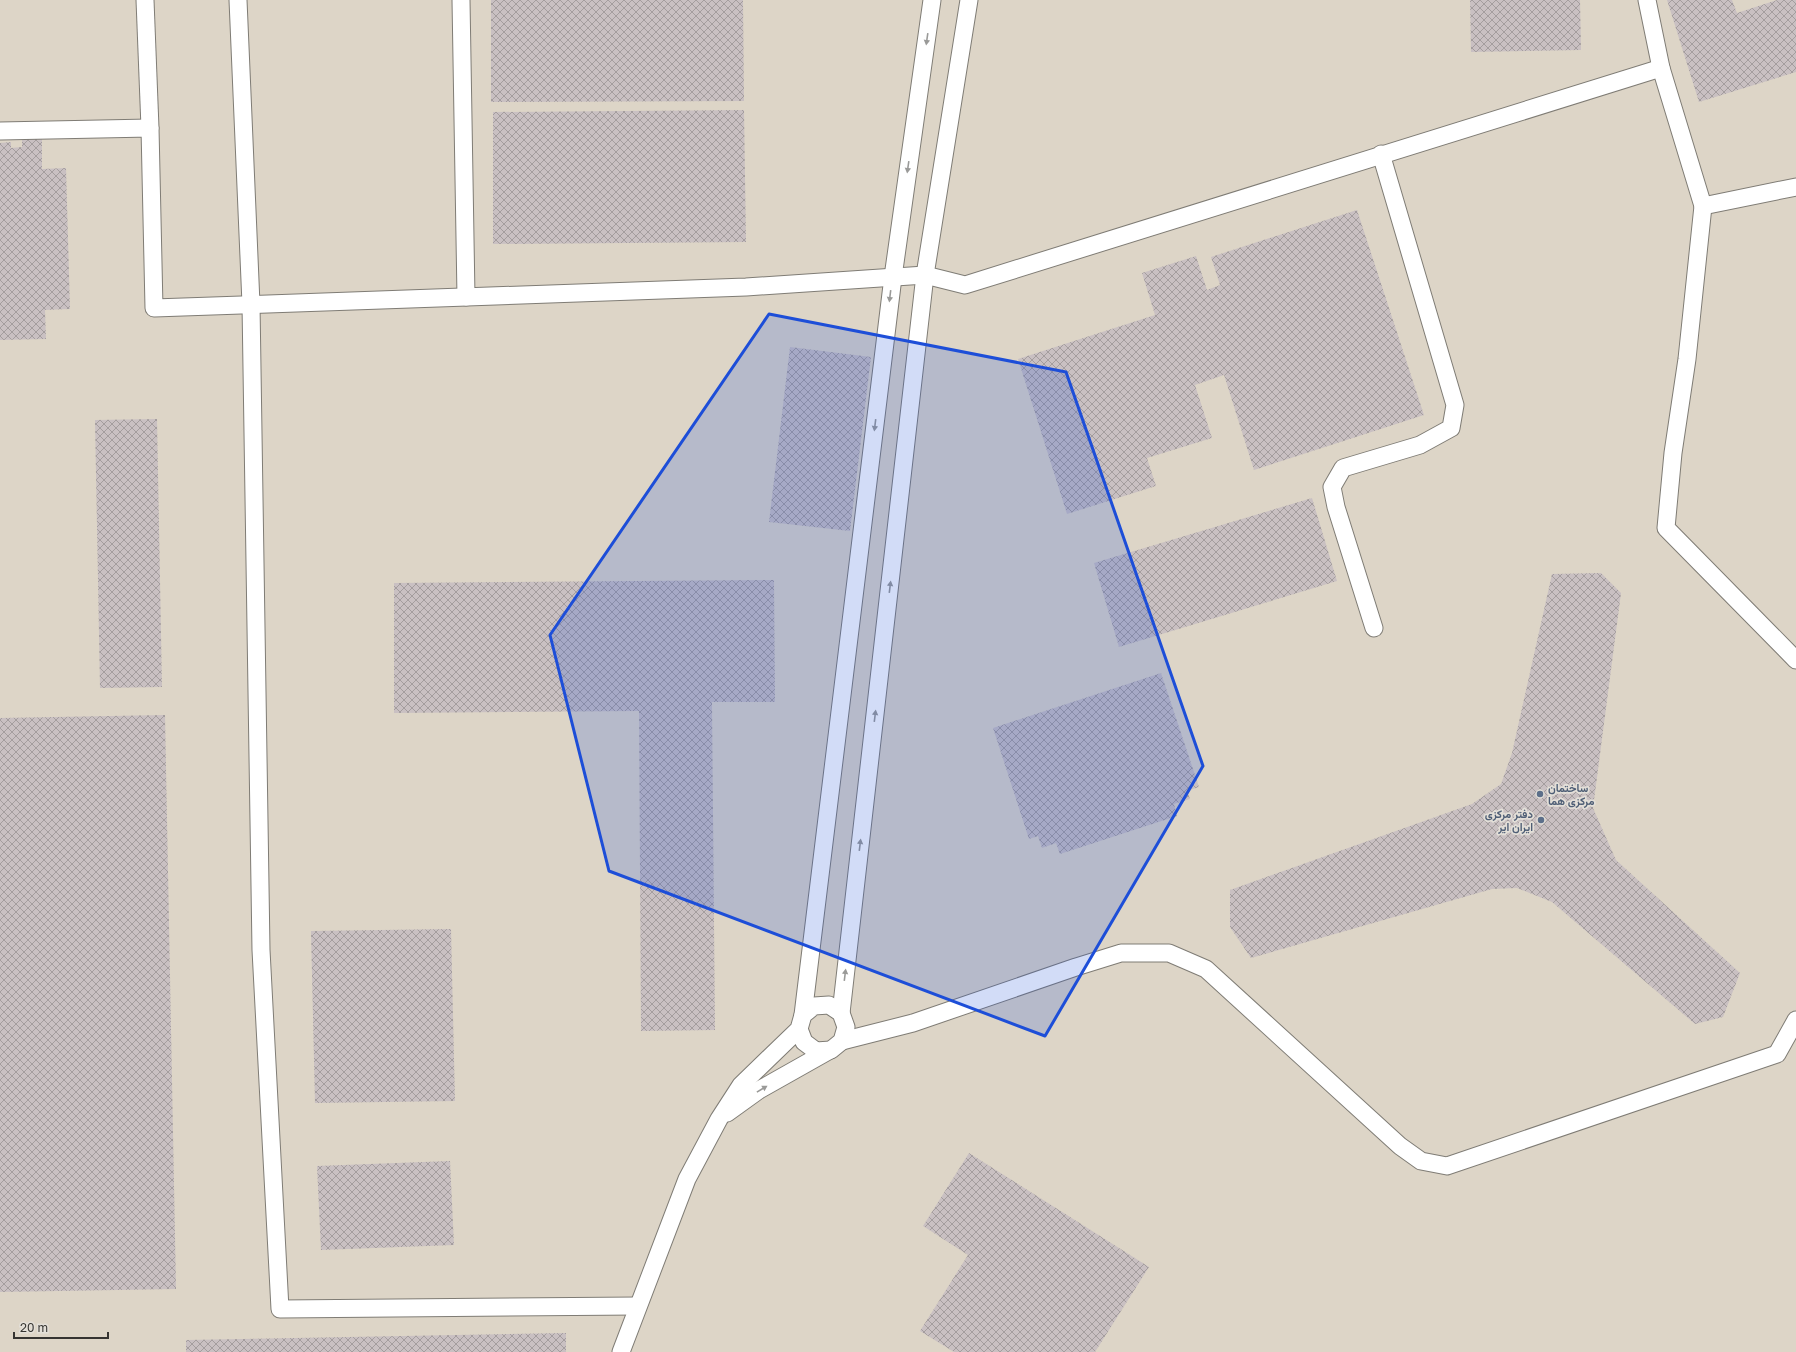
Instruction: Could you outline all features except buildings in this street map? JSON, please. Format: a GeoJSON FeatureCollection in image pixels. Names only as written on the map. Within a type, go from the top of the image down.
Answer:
{"type":"FeatureCollection","features":[{"type":"Feature","properties":{"kind":"lane"},"geometry":{"type":"LineString","coordinates":[[146,0],[154,308],[746,287],[925,275],[965,285],[1381,154],[1661,68]]}},
{"type":"Feature","properties":{"kind":"lane"},"geometry":{"type":"LineString","coordinates":[[238,0],[251,304],[261,950],[280,1309],[638,1306]]}},
{"type":"Feature","properties":{"kind":"lane"},"geometry":{"type":"LineString","coordinates":[[461,0],[466,296]]}},
{"type":"Feature","properties":{"kind":"lane"},"geometry":{"type":"LineString","coordinates":[[932,0],[893,277],[801,1022],[804,1042],[816,1051],[913,1023],[1076,966],[1122,953],[1169,953],[1206,969],[1400,1146],[1421,1161],[1447,1166],[1777,1054],[1796,1020]]}},
{"type":"Feature","properties":{"kind":"lane"},"geometry":{"type":"LineString","coordinates":[[718,1119],[759,1090],[837,1045],[846,1027],[841,1013],[925,275],[969,0]]}},
{"type":"Feature","properties":{"kind":"lane"},"geometry":{"type":"LineString","coordinates":[[1647,0],[1661,68],[1703,206],[1687,359],[1673,453],[1666,528],[1796,660]]}},
{"type":"Feature","properties":{"kind":"lane"},"geometry":{"type":"LineString","coordinates":[[0,131],[150,128]]}},
{"type":"Feature","properties":{"kind":"lane"},"geometry":{"type":"LineString","coordinates":[[1374,628],[1336,507],[1332,487],[1343,468],[1420,445],[1451,428],[1455,404],[1381,154]]}},
{"type":"Feature","properties":{"kind":"lane"},"geometry":{"type":"LineString","coordinates":[[1703,206],[1796,187]]}},
{"type":"Feature","properties":{"kind":"lane"},"geometry":{"type":"LineString","coordinates":[[621,1352],[687,1180],[718,1119],[741,1086],[814,1006],[829,1005],[841,1013]]}},
{"type":"Feature","properties":{"kind":"highlighted area"},"geometry":{"type":"Polygon","coordinates":[[[769,314],[1066,372],[1203,766],[1045,1036],[609,871],[550,635],[769,314]]]}},
{"type":"Feature","properties":{"kind":"shaded area"},"geometry":{"type":"Polygon","coordinates":[[[0,0],[1796,0],[1796,1352],[0,1352],[0,0]]]}},
{"type":"Feature","properties":{"kind":"place","name":"ساختمان مرکزی هما"},"geometry":{"type":"Point","coordinates":[1540,794]}},
{"type":"Feature","properties":{"kind":"place","name":"دفتر مرکزی ایران ایر"},"geometry":{"type":"Point","coordinates":[1541,820]}}]}
